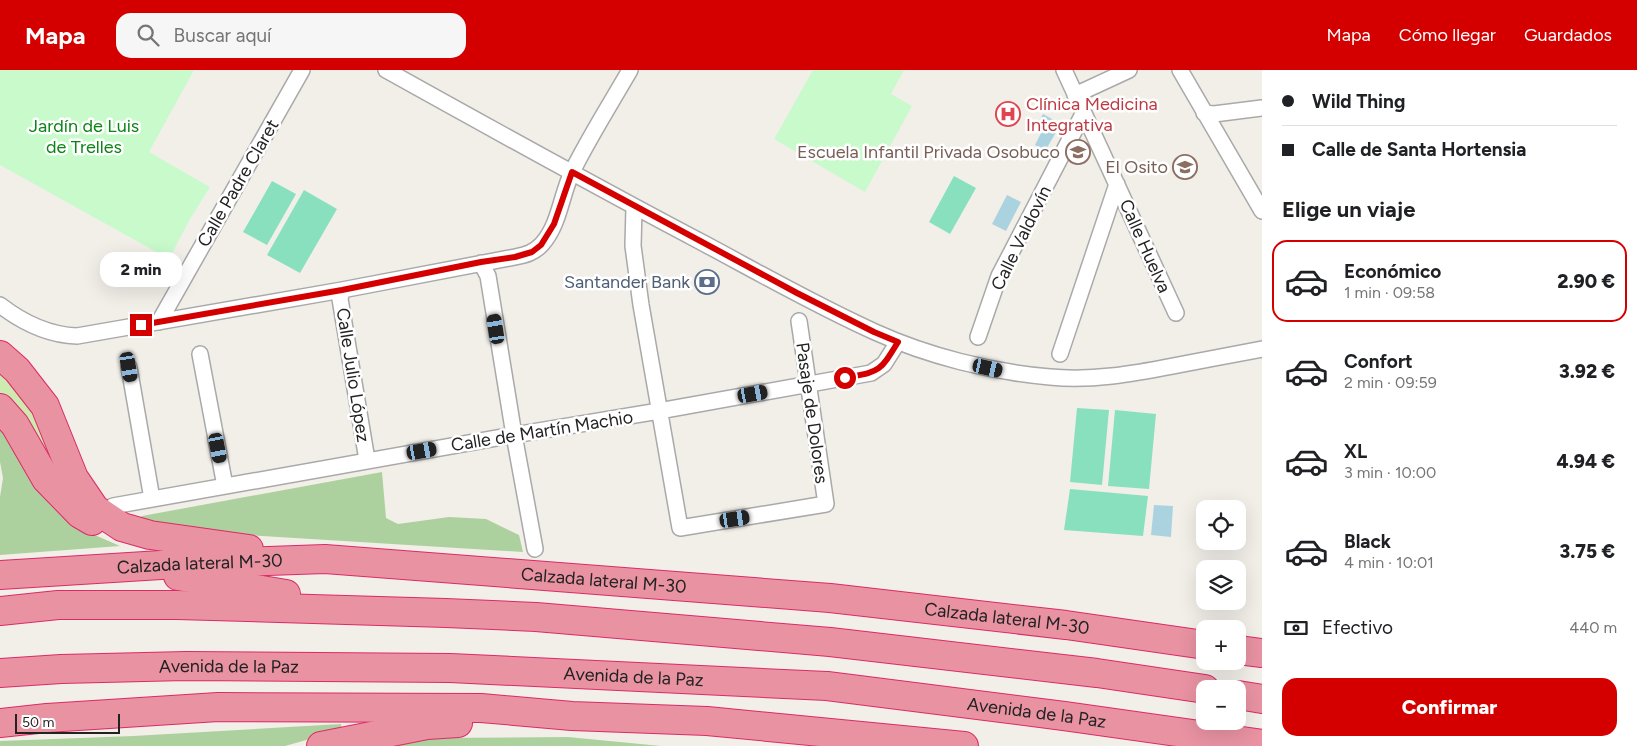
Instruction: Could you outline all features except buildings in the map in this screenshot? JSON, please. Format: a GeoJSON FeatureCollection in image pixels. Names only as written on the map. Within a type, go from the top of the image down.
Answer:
{"type":"FeatureCollection","features":[{"type":"Feature","properties":{"kind":"highway"},"geometry":{"type":"LineString","coordinates":[[0,355],[17,370],[45,406],[74,478],[95,509],[122,527],[150,535],[325,558]]}},
{"type":"Feature","properties":{"kind":"highway"},"geometry":{"type":"LineString","coordinates":[[0,408],[15,426],[46,479],[80,514],[125,538],[149,544],[205,550],[256,550]]}},
{"type":"Feature","properties":{"kind":"highway","name":"Calzada lateral M-30"},"geometry":{"type":"LineString","coordinates":[[0,575],[325,558],[830,598],[1066,625],[1196,644]]}},
{"type":"Feature","properties":{"kind":"highway"},"geometry":{"type":"LineString","coordinates":[[71,570],[179,576],[272,592],[446,613]]}},
{"type":"Feature","properties":{"kind":"highway"},"geometry":{"type":"LineString","coordinates":[[0,611],[58,605],[177,605],[536,617],[830,642],[1097,673],[1196,689]]}},
{"type":"Feature","properties":{"kind":"highway","name":"Avenida de la Paz"},"geometry":{"type":"LineString","coordinates":[[0,673],[62,669],[186,666],[450,668],[827,686],[1262,744]]}},
{"type":"Feature","properties":{"kind":"highway"},"geometry":{"type":"LineString","coordinates":[[1246,696],[1262,699]]}},
{"type":"Feature","properties":{"kind":"highway"},"geometry":{"type":"LineString","coordinates":[[0,723],[47,718],[218,707],[481,708],[572,716],[707,721],[964,746]]}},
{"type":"Feature","properties":{"kind":"highway"},"geometry":{"type":"LineString","coordinates":[[321,746],[427,725],[572,716]]}},
{"type":"Feature","properties":{"kind":"highway"},"geometry":{"type":"LineString","coordinates":[[1166,732],[1239,746]]}},
{"type":"Feature","properties":{"kind":"street","name":"Calle Padre Claret"},"geometry":{"type":"LineString","coordinates":[[159,322],[302,70]]}},
{"type":"Feature","properties":{"kind":"street"},"geometry":{"type":"LineString","coordinates":[[386,70],[634,207],[805,297],[898,342],[1006,372],[1078,379],[1135,373],[1262,349]]}},
{"type":"Feature","properties":{"kind":"street"},"geometry":{"type":"LineString","coordinates":[[0,305],[20,319],[52,332],[78,336],[342,290],[481,262],[524,256],[541,245],[554,224],[572,172],[630,70]]}},
{"type":"Feature","properties":{"kind":"street","name":"Calle Huelva"},"geometry":{"type":"LineString","coordinates":[[1064,70],[1176,313]]}},
{"type":"Feature","properties":{"kind":"street"},"geometry":{"type":"LineString","coordinates":[[1075,95],[1129,70]]}},
{"type":"Feature","properties":{"kind":"street"},"geometry":{"type":"LineString","coordinates":[[1180,70],[1262,211]]}},
{"type":"Feature","properties":{"kind":"street"},"geometry":{"type":"LineString","coordinates":[[1204,113],[1214,114],[1262,108]]}},
{"type":"Feature","properties":{"kind":"street","name":"Calle Valdovín"},"geometry":{"type":"LineString","coordinates":[[978,337],[999,276],[1083,114]]}},
{"type":"Feature","properties":{"kind":"street"},"geometry":{"type":"LineString","coordinates":[[1060,354],[1117,184]]}},
{"type":"Feature","properties":{"kind":"street"},"geometry":{"type":"LineString","coordinates":[[634,207],[633,246],[659,411]]}},
{"type":"Feature","properties":{"kind":"street"},"geometry":{"type":"LineString","coordinates":[[481,262],[488,276],[514,435],[536,549]]}},
{"type":"Feature","properties":{"kind":"street","name":"Calle Julio López"},"geometry":{"type":"LineString","coordinates":[[342,290],[340,299],[367,460]]}},
{"type":"Feature","properties":{"kind":"street","name":"Pasaje de Dolores"},"geometry":{"type":"LineString","coordinates":[[659,411],[680,528],[826,504],[799,321]]}},
{"type":"Feature","properties":{"kind":"street","name":"Calle de Martín Machio"},"geometry":{"type":"LineString","coordinates":[[113,506],[871,373],[878,370],[884,364],[898,342]]}},
{"type":"Feature","properties":{"kind":"street"},"geometry":{"type":"LineString","coordinates":[[200,354],[225,486]]}},
{"type":"Feature","properties":{"kind":"street"},"geometry":{"type":"LineString","coordinates":[[129,367],[152,499]]}},
{"type":"Feature","properties":{"kind":"green space","name":"Jardín de Luis de Trelles"},"geometry":{"type":"Polygon","coordinates":[[[0,70],[194,70],[149,152],[210,187],[190,219],[169,259],[0,165],[0,70]]]}},
{"type":"Feature","properties":{"kind":"green space"},"geometry":{"type":"Polygon","coordinates":[[[813,70],[904,70],[891,94],[912,106],[865,192],[774,139],[813,70]]]}},
{"type":"Feature","properties":{"kind":"green space"},"geometry":{"type":"Polygon","coordinates":[[[954,176],[976,188],[950,234],[929,222],[954,176]]]}},
{"type":"Feature","properties":{"kind":"green space"},"geometry":{"type":"Polygon","coordinates":[[[272,181],[296,194],[267,245],[243,232],[272,181]]]}},
{"type":"Feature","properties":{"kind":"green space"},"geometry":{"type":"Polygon","coordinates":[[[304,190],[337,209],[300,273],[267,255],[304,190]]]}},
{"type":"Feature","properties":{"kind":"green space"},"geometry":{"type":"Polygon","coordinates":[[[0,365],[30,399],[76,500],[0,395],[0,365]]]}},
{"type":"Feature","properties":{"kind":"green space"},"geometry":{"type":"Polygon","coordinates":[[[1077,408],[1109,410],[1102,485],[1070,482],[1077,408]]]}},
{"type":"Feature","properties":{"kind":"green space"},"geometry":{"type":"Polygon","coordinates":[[[1115,410],[1156,414],[1149,489],[1108,486],[1115,410]]]}},
{"type":"Feature","properties":{"kind":"green space"},"geometry":{"type":"Polygon","coordinates":[[[0,426],[81,529],[120,546],[0,555],[0,497],[3,478],[0,462],[0,426]]]}},
{"type":"Feature","properties":{"kind":"green space"},"geometry":{"type":"Polygon","coordinates":[[[382,472],[386,518],[398,524],[449,517],[486,519],[519,535],[523,552],[199,532],[136,521],[142,516],[382,472]]]}},
{"type":"Feature","properties":{"kind":"green space"},"geometry":{"type":"Polygon","coordinates":[[[1070,489],[1148,496],[1143,536],[1064,530],[1070,489]]]}},
{"type":"Feature","properties":{"kind":"green space"},"geometry":{"type":"Polygon","coordinates":[[[341,724],[342,730],[285,746],[0,746],[0,741],[133,736],[341,724]]]}},
{"type":"Feature","properties":{"kind":"green space"},"geometry":{"type":"Polygon","coordinates":[[[568,737],[661,746],[389,746],[429,738],[568,737]]]}},
{"type":"Feature","properties":{"kind":"water"},"geometry":{"type":"Polygon","coordinates":[[[1043,114],[1061,124],[1045,151],[1035,145],[1043,129],[1037,125],[1043,114]]]}},
{"type":"Feature","properties":{"kind":"water"},"geometry":{"type":"Polygon","coordinates":[[[1007,195],[1021,202],[1006,231],[992,224],[1007,195]]]}},
{"type":"Feature","properties":{"kind":"water"},"geometry":{"type":"Polygon","coordinates":[[[1154,505],[1173,506],[1171,537],[1151,535],[1154,505]]]}},
{"type":"Feature","properties":{"kind":"place","name":"Clínica Medicina Integrativa"},"geometry":{"type":"Point","coordinates":[1008,114]}},
{"type":"Feature","properties":{"kind":"place","name":"Escuela Infantil Privada Osobuco"},"geometry":{"type":"Point","coordinates":[1078,152]}},
{"type":"Feature","properties":{"kind":"place","name":"El Osito"},"geometry":{"type":"Point","coordinates":[1185,167]}},
{"type":"Feature","properties":{"kind":"place","name":"Santander Bank"},"geometry":{"type":"Point","coordinates":[707,282]}},
{"type":"Feature","properties":{"kind":"route"},"geometry":{"type":"LineString","coordinates":[[141,325],[342,290],[481,262],[524,256],[541,245],[549,234],[572,172],[797,293],[898,342],[878,370],[845,378]]}}]}
